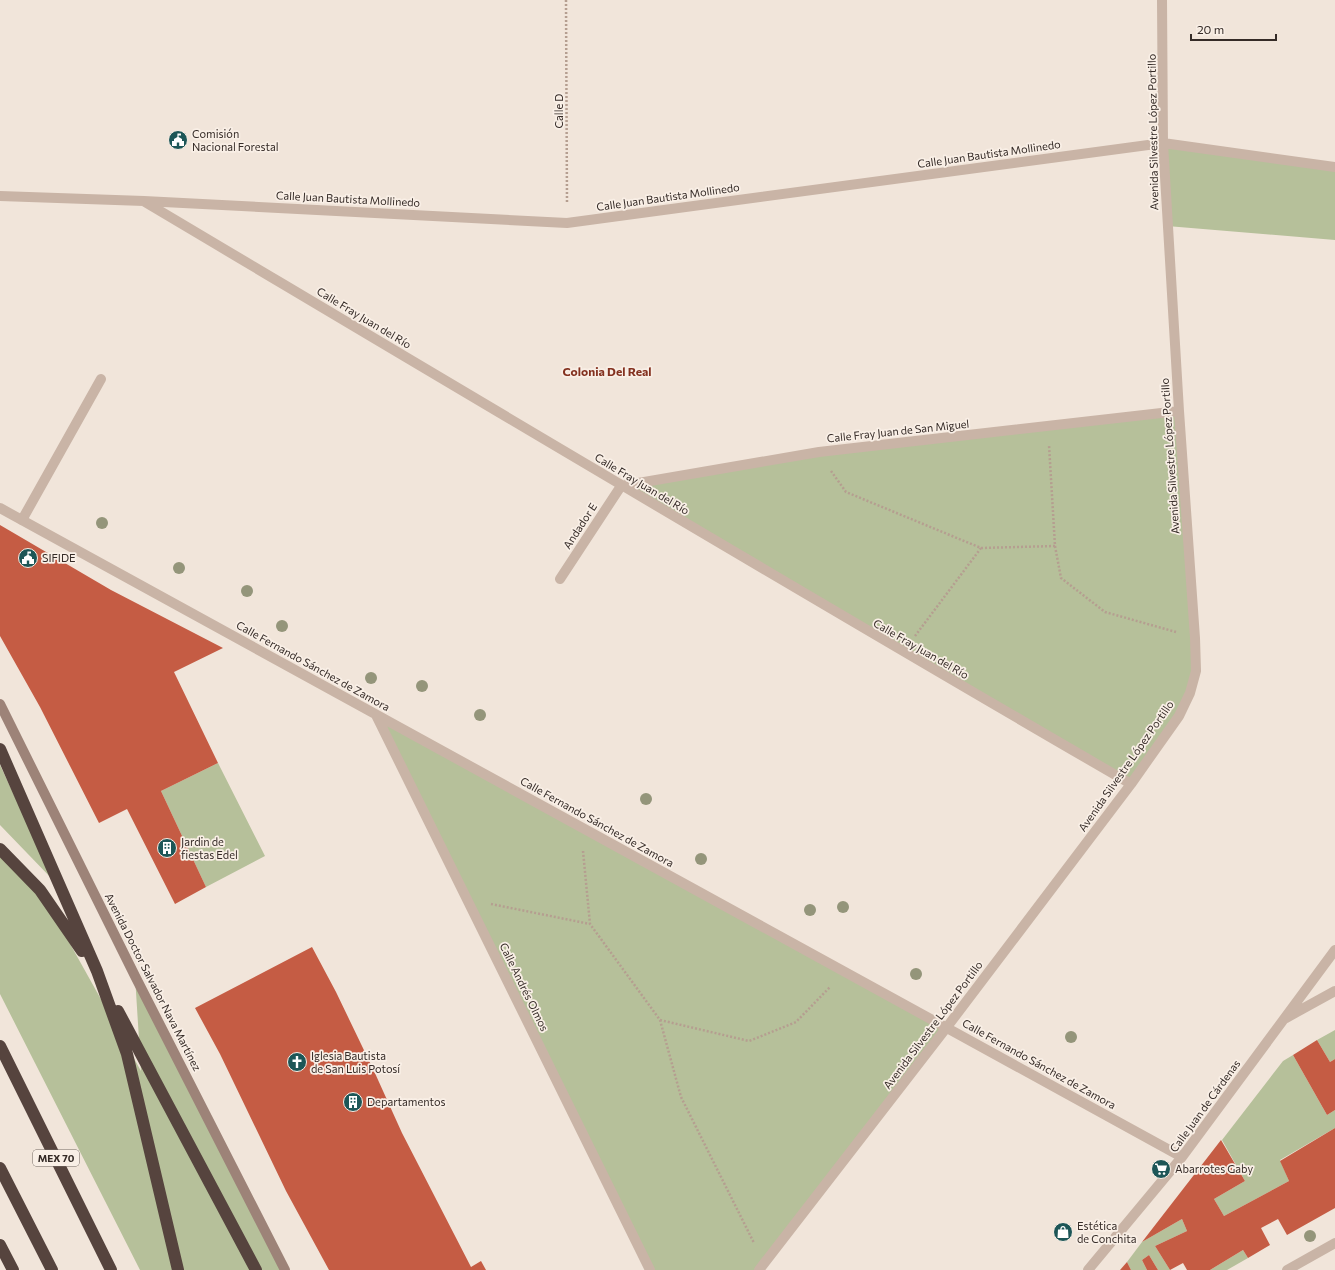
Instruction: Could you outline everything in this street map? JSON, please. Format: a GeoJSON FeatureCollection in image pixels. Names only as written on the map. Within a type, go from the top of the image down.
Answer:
{"type":"FeatureCollection","features":[{"type":"Feature","properties":{"kind":"highway"},"geometry":{"type":"LineString","coordinates":[[0,749],[97,971],[127,1054],[178,1270]]}},
{"type":"Feature","properties":{"kind":"highway"},"geometry":{"type":"LineString","coordinates":[[0,848],[40,890],[97,971],[256,1270]]}},
{"type":"Feature","properties":{"kind":"highway","name":"MEX 70"},"geometry":{"type":"LineString","coordinates":[[0,1046],[112,1270]]}},
{"type":"Feature","properties":{"kind":"highway"},"geometry":{"type":"LineString","coordinates":[[0,1168],[52,1270]]}},
{"type":"Feature","properties":{"kind":"highway"},"geometry":{"type":"LineString","coordinates":[[0,1245],[12,1270]]}},
{"type":"Feature","properties":{"kind":"main road","name":"Avenida Doctor Salvador Nava Martínez"},"geometry":{"type":"LineString","coordinates":[[0,704],[135,976],[286,1270]]}},
{"type":"Feature","properties":{"kind":"street","name":"Avenida Silvestre López Portillo"},"geometry":{"type":"LineString","coordinates":[[762,1267],[947,1028],[1131,784],[1179,716],[1190,693],[1196,671],[1195,638],[1179,411],[1163,144],[1162,0]]}},
{"type":"Feature","properties":{"kind":"street","name":"Calle Juan Bautista Mollinedo"},"geometry":{"type":"LineString","coordinates":[[0,196],[144,201],[568,223],[1163,144],[1335,167]]}},
{"type":"Feature","properties":{"kind":"street","name":"Calle Fray Juan del Río"},"geometry":{"type":"LineString","coordinates":[[144,201],[621,486],[1131,784]]}},
{"type":"Feature","properties":{"kind":"street"},"geometry":{"type":"LineString","coordinates":[[22,520],[101,379]]}},
{"type":"Feature","properties":{"kind":"street","name":"Calle Fray Juan de San Miguel"},"geometry":{"type":"LineString","coordinates":[[621,486],[819,452],[1179,411]]}},
{"type":"Feature","properties":{"kind":"street","name":"Andador E"},"geometry":{"type":"LineString","coordinates":[[560,579],[621,486]]}},
{"type":"Feature","properties":{"kind":"street","name":"Calle Fernando Sánchez de Zamora"},"geometry":{"type":"LineString","coordinates":[[0,508],[1182,1157]]}},
{"type":"Feature","properties":{"kind":"street","name":"Calle Andrés Olmos"},"geometry":{"type":"LineString","coordinates":[[376,715],[650,1270]]}},
{"type":"Feature","properties":{"kind":"street","name":"Calle Juan de Cárdenas"},"geometry":{"type":"LineString","coordinates":[[1088,1270],[1182,1157],[1335,950]]}},
{"type":"Feature","properties":{"kind":"street"},"geometry":{"type":"LineString","coordinates":[[1282,1020],[1335,992]]}},
{"type":"Feature","properties":{"kind":"street"},"geometry":{"type":"LineString","coordinates":[[1287,1270],[1335,1243]]}},
{"type":"Feature","properties":{"kind":"path","name":"Calle D"},"geometry":{"type":"LineString","coordinates":[[566,0],[568,223]]}},
{"type":"Feature","properties":{"kind":"path"},"geometry":{"type":"LineString","coordinates":[[1048,426],[1055,546],[1061,578],[1105,612],[1195,638]]}},
{"type":"Feature","properties":{"kind":"path"},"geometry":{"type":"LineString","coordinates":[[819,452],[846,492],[980,548],[1055,546]]}},
{"type":"Feature","properties":{"kind":"path"},"geometry":{"type":"LineString","coordinates":[[903,652],[980,548]]}},
{"type":"Feature","properties":{"kind":"path"},"geometry":{"type":"LineString","coordinates":[[580,826],[590,924],[660,1020],[681,1097],[762,1267]]}},
{"type":"Feature","properties":{"kind":"path"},"geometry":{"type":"LineString","coordinates":[[468,900],[590,924]]}},
{"type":"Feature","properties":{"kind":"path"},"geometry":{"type":"LineString","coordinates":[[660,1020],[749,1041],[796,1022],[844,971]]}},
{"type":"Feature","properties":{"kind":"green space"},"geometry":{"type":"Polygon","coordinates":[[[1163,144],[1335,167],[1335,240],[1167,226],[1163,144]]]}},
{"type":"Feature","properties":{"kind":"green space"},"geometry":{"type":"Polygon","coordinates":[[[1179,411],[1195,638],[1190,693],[1131,784],[621,486],[819,452],[1179,411]]]}},
{"type":"Feature","properties":{"kind":"green space"},"geometry":{"type":"Polygon","coordinates":[[[376,715],[947,1027],[759,1270],[650,1270],[376,715]]]}},
{"type":"Feature","properties":{"kind":"green space"},"geometry":{"type":"Polygon","coordinates":[[[218,763],[265,856],[206,887],[161,791],[218,763]]]}},
{"type":"Feature","properties":{"kind":"green space"},"geometry":{"type":"Polygon","coordinates":[[[0,765],[54,881],[0,825],[0,765]]]}},
{"type":"Feature","properties":{"kind":"green space"},"geometry":{"type":"Polygon","coordinates":[[[0,849],[40,890],[141,1071],[135,976],[285,1270],[140,1270],[0,994],[0,849]]]}},
{"type":"Feature","properties":{"kind":"green space"},"geometry":{"type":"Polygon","coordinates":[[[1335,1030],[1335,1059],[1330,1062],[1317,1040],[1335,1030]]]}},
{"type":"Feature","properties":{"kind":"green space"},"geometry":{"type":"Polygon","coordinates":[[[1293,1055],[1327,1115],[1335,1110],[1335,1128],[1280,1160],[1289,1181],[1224,1216],[1214,1199],[1245,1181],[1222,1140],[1283,1061],[1293,1055]]]}},
{"type":"Feature","properties":{"kind":"green space"},"geometry":{"type":"Polygon","coordinates":[[[1182,1219],[1187,1231],[1155,1246],[1170,1270],[1158,1270],[1149,1255],[1142,1260],[1147,1270],[1131,1270],[1127,1262],[1142,1242],[1182,1219]]]}},
{"type":"Feature","properties":{"kind":"green space"},"geometry":{"type":"Polygon","coordinates":[[[1243,1250],[1248,1258],[1227,1270],[1210,1270],[1243,1250]]]}},
{"type":"Feature","properties":{"kind":"building"},"geometry":{"type":"Polygon","coordinates":[[[0,525],[111,590],[223,648],[174,672],[218,763],[161,791],[206,887],[175,904],[127,809],[99,823],[40,707],[0,636],[0,525]]]}},
{"type":"Feature","properties":{"kind":"building"},"geometry":{"type":"Polygon","coordinates":[[[312,947],[336,992],[402,1133],[471,1267],[481,1261],[486,1270],[329,1270],[286,1191],[220,1054],[195,1008],[312,947]]]}},
{"type":"Feature","properties":{"kind":"building"},"geometry":{"type":"Polygon","coordinates":[[[1317,1040],[1330,1062],[1335,1059],[1335,1110],[1327,1115],[1293,1055],[1317,1040]]]}},
{"type":"Feature","properties":{"kind":"building"},"geometry":{"type":"Polygon","coordinates":[[[1335,1128],[1335,1208],[1287,1235],[1278,1219],[1261,1228],[1270,1245],[1248,1258],[1243,1250],[1210,1270],[1187,1270],[1183,1263],[1170,1270],[1155,1246],[1187,1231],[1182,1219],[1142,1242],[1221,1140],[1245,1181],[1214,1199],[1224,1216],[1289,1181],[1280,1161],[1335,1128]]]}},
{"type":"Feature","properties":{"kind":"building"},"geometry":{"type":"Polygon","coordinates":[[[1149,1255],[1158,1270],[1147,1270],[1142,1260],[1149,1255]]]}},
{"type":"Feature","properties":{"kind":"building"},"geometry":{"type":"Polygon","coordinates":[[[1127,1262],[1131,1270],[1120,1270],[1127,1262]]]}},
{"type":"Feature","properties":{"kind":"place","name":"Comisión Nacional Forestal"},"geometry":{"type":"Point","coordinates":[178,140]}},
{"type":"Feature","properties":{"kind":"place","name":"SIFIDE"},"geometry":{"type":"Point","coordinates":[28,558]}},
{"type":"Feature","properties":{"kind":"place","name":"Jardin de fiestas Edel"},"geometry":{"type":"Point","coordinates":[167,848]}},
{"type":"Feature","properties":{"kind":"place","name":"Iglesia Bautista de San Luis Potosí"},"geometry":{"type":"Point","coordinates":[297,1062]}},
{"type":"Feature","properties":{"kind":"place","name":"Departamentos"},"geometry":{"type":"Point","coordinates":[353,1102]}},
{"type":"Feature","properties":{"kind":"place","name":"Abarrotes Gaby"},"geometry":{"type":"Point","coordinates":[1161,1169]}},
{"type":"Feature","properties":{"kind":"place","name":"Estética de Conchita"},"geometry":{"type":"Point","coordinates":[1063,1232]}},
{"type":"Feature","properties":{"kind":"district","name":"Colonia Del Real"},"geometry":{"type":"Point","coordinates":[607,372]}}]}
